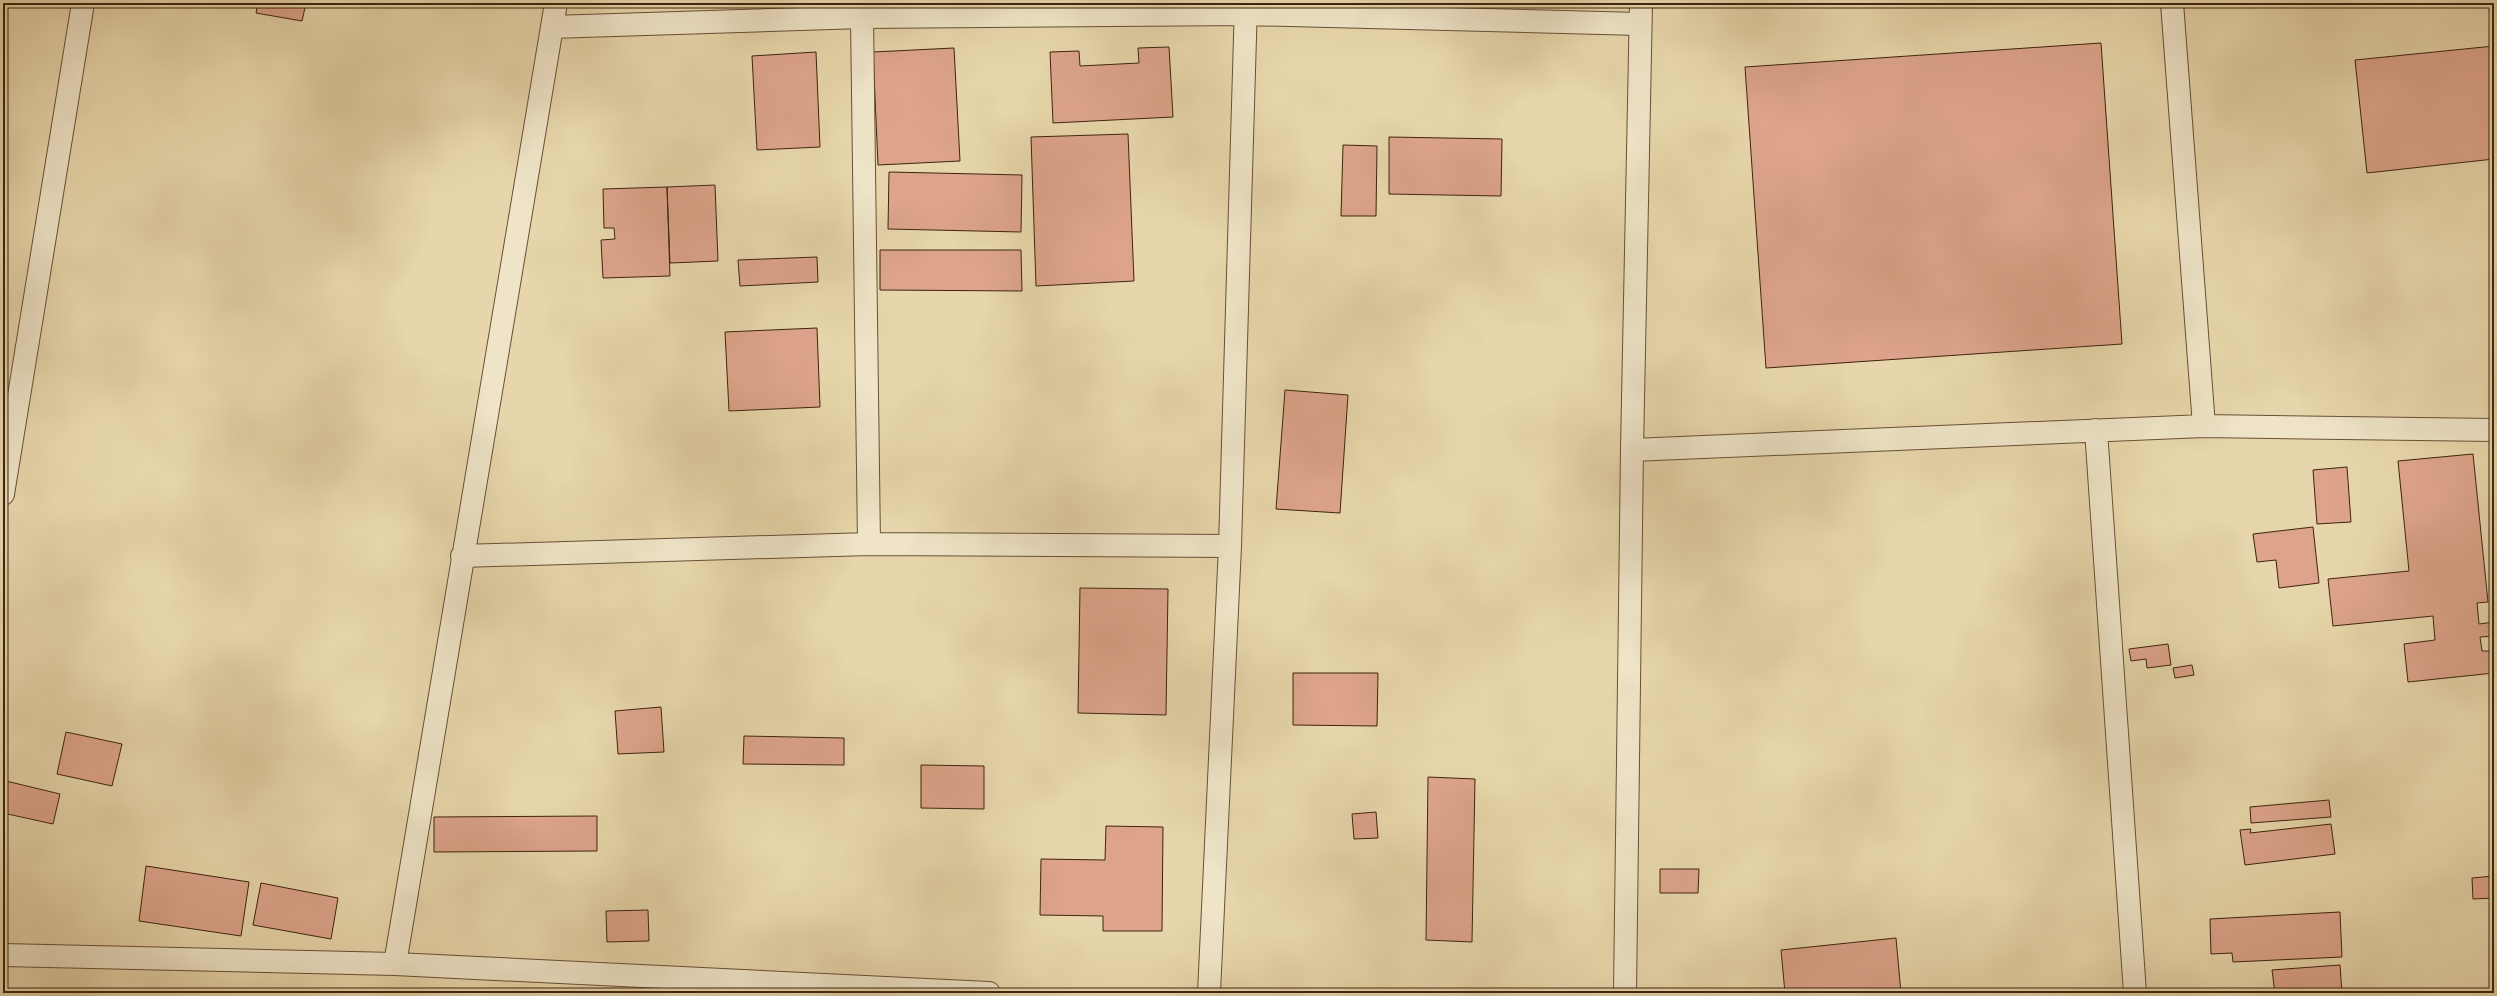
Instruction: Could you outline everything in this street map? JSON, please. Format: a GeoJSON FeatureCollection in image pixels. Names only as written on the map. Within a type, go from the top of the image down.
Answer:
{"type":"FeatureCollection","features":[{"type":"Feature","properties":{"kind":"street"},"geometry":{"type":"LineString","coordinates":[[3,494],[83,3]]}},
{"type":"Feature","properties":{"kind":"street"},"geometry":{"type":"LineString","coordinates":[[395,964],[462,556],[556,3]]}},
{"type":"Feature","properties":{"kind":"street"},"geometry":{"type":"LineString","coordinates":[[2172,3],[2204,426]]}},
{"type":"Feature","properties":{"kind":"street"},"geometry":{"type":"LineString","coordinates":[[552,27],[862,17],[1246,8],[1641,13],[1632,450],[1626,993]]}},
{"type":"Feature","properties":{"kind":"street"},"geometry":{"type":"LineString","coordinates":[[1209,993],[1230,546],[1246,8]]}},
{"type":"Feature","properties":{"kind":"street"},"geometry":{"type":"LineString","coordinates":[[862,17],[869,544]]}},
{"type":"Feature","properties":{"kind":"street"},"geometry":{"type":"LineString","coordinates":[[1632,450],[2204,426],[2494,430]]}},
{"type":"Feature","properties":{"kind":"street"},"geometry":{"type":"LineString","coordinates":[[2096,430],[2135,993]]}},
{"type":"Feature","properties":{"kind":"street"},"geometry":{"type":"LineString","coordinates":[[462,556],[869,544],[1230,546]]}},
{"type":"Feature","properties":{"kind":"street"},"geometry":{"type":"LineString","coordinates":[[3,955],[395,964],[989,993]]}},
{"type":"Feature","properties":{"kind":"building"},"geometry":{"type":"Polygon","coordinates":[[[258,3],[306,3],[302,21],[256,13],[258,3]]]}},
{"type":"Feature","properties":{"kind":"building"},"geometry":{"type":"Polygon","coordinates":[[[2101,43],[2122,344],[1766,368],[1745,67],[2101,43]]]}},
{"type":"Feature","properties":{"kind":"building"},"geometry":{"type":"Polygon","coordinates":[[[2494,46],[2494,159],[2367,173],[2355,60],[2494,46]]]}},
{"type":"Feature","properties":{"kind":"building"},"geometry":{"type":"Polygon","coordinates":[[[1169,47],[1173,117],[1053,123],[1050,52],[1079,51],[1080,66],[1139,63],[1138,48],[1169,47]]]}},
{"type":"Feature","properties":{"kind":"building"},"geometry":{"type":"Polygon","coordinates":[[[954,48],[960,161],[878,165],[873,52],[954,48]]]}},
{"type":"Feature","properties":{"kind":"building"},"geometry":{"type":"Polygon","coordinates":[[[816,52],[820,147],[757,150],[752,56],[816,52]]]}},
{"type":"Feature","properties":{"kind":"building"},"geometry":{"type":"Polygon","coordinates":[[[1128,134],[1134,281],[1036,286],[1031,137],[1128,134]]]}},
{"type":"Feature","properties":{"kind":"building"},"geometry":{"type":"Polygon","coordinates":[[[1389,137],[1502,139],[1501,196],[1389,194],[1389,137]]]}},
{"type":"Feature","properties":{"kind":"building"},"geometry":{"type":"Polygon","coordinates":[[[1343,145],[1377,146],[1376,216],[1341,216],[1343,145]]]}},
{"type":"Feature","properties":{"kind":"building"},"geometry":{"type":"Polygon","coordinates":[[[889,172],[1022,175],[1021,232],[888,229],[889,172]]]}},
{"type":"Feature","properties":{"kind":"building"},"geometry":{"type":"Polygon","coordinates":[[[715,185],[718,261],[670,263],[667,187],[715,185]]]}},
{"type":"Feature","properties":{"kind":"building"},"geometry":{"type":"Polygon","coordinates":[[[667,187],[670,276],[603,278],[601,240],[615,239],[614,228],[604,228],[603,189],[667,187]]]}},
{"type":"Feature","properties":{"kind":"building"},"geometry":{"type":"Polygon","coordinates":[[[880,250],[1021,250],[1022,291],[880,290],[880,250]]]}},
{"type":"Feature","properties":{"kind":"building"},"geometry":{"type":"Polygon","coordinates":[[[817,257],[818,282],[740,286],[738,260],[817,257]]]}},
{"type":"Feature","properties":{"kind":"building"},"geometry":{"type":"Polygon","coordinates":[[[817,328],[820,407],[729,411],[725,332],[817,328]]]}},
{"type":"Feature","properties":{"kind":"building"},"geometry":{"type":"Polygon","coordinates":[[[1285,390],[1348,395],[1340,513],[1276,509],[1285,390]]]}},
{"type":"Feature","properties":{"kind":"building"},"geometry":{"type":"Polygon","coordinates":[[[2473,454],[2488,602],[2477,603],[2479,624],[2494,622],[2494,636],[2480,637],[2482,651],[2494,651],[2494,673],[2408,682],[2404,644],[2435,640],[2433,616],[2333,626],[2328,579],[2409,571],[2398,461],[2473,454]]]}},
{"type":"Feature","properties":{"kind":"building"},"geometry":{"type":"Polygon","coordinates":[[[2347,467],[2351,522],[2317,524],[2313,470],[2347,467]]]}},
{"type":"Feature","properties":{"kind":"building"},"geometry":{"type":"Polygon","coordinates":[[[2313,527],[2319,583],[2279,588],[2276,560],[2257,562],[2253,534],[2313,527]]]}},
{"type":"Feature","properties":{"kind":"building"},"geometry":{"type":"Polygon","coordinates":[[[1080,588],[1168,589],[1166,715],[1078,713],[1080,588]]]}},
{"type":"Feature","properties":{"kind":"building"},"geometry":{"type":"Polygon","coordinates":[[[2168,644],[2171,665],[2147,668],[2146,659],[2131,661],[2129,649],[2168,644]]]}},
{"type":"Feature","properties":{"kind":"building"},"geometry":{"type":"Polygon","coordinates":[[[2192,665],[2194,675],[2175,678],[2173,668],[2192,665]]]}},
{"type":"Feature","properties":{"kind":"building"},"geometry":{"type":"Polygon","coordinates":[[[1293,673],[1378,673],[1377,726],[1293,725],[1293,673]]]}},
{"type":"Feature","properties":{"kind":"building"},"geometry":{"type":"Polygon","coordinates":[[[661,707],[664,752],[618,754],[615,711],[661,707]]]}},
{"type":"Feature","properties":{"kind":"building"},"geometry":{"type":"Polygon","coordinates":[[[66,732],[122,744],[112,786],[57,774],[66,732]]]}},
{"type":"Feature","properties":{"kind":"building"},"geometry":{"type":"Polygon","coordinates":[[[744,736],[844,738],[844,765],[743,764],[744,736]]]}},
{"type":"Feature","properties":{"kind":"building"},"geometry":{"type":"Polygon","coordinates":[[[921,765],[984,766],[984,809],[921,808],[921,765]]]}},
{"type":"Feature","properties":{"kind":"building"},"geometry":{"type":"Polygon","coordinates":[[[1428,777],[1475,779],[1472,942],[1426,940],[1428,777]]]}},
{"type":"Feature","properties":{"kind":"building"},"geometry":{"type":"Polygon","coordinates":[[[6,781],[60,794],[53,824],[3,813],[6,781]]]}},
{"type":"Feature","properties":{"kind":"building"},"geometry":{"type":"Polygon","coordinates":[[[2329,800],[2331,817],[2251,823],[2250,807],[2329,800]]]}},
{"type":"Feature","properties":{"kind":"building"},"geometry":{"type":"Polygon","coordinates":[[[1376,812],[1378,838],[1354,839],[1352,814],[1376,812]]]}},
{"type":"Feature","properties":{"kind":"building"},"geometry":{"type":"Polygon","coordinates":[[[597,816],[597,851],[434,852],[434,817],[597,816]]]}},
{"type":"Feature","properties":{"kind":"building"},"geometry":{"type":"Polygon","coordinates":[[[2331,824],[2335,854],[2245,865],[2240,830],[2251,829],[2250,833],[2331,824]]]}},
{"type":"Feature","properties":{"kind":"building"},"geometry":{"type":"Polygon","coordinates":[[[1106,826],[1163,827],[1162,931],[1103,931],[1103,916],[1040,915],[1041,859],[1105,860],[1106,826]]]}},
{"type":"Feature","properties":{"kind":"building"},"geometry":{"type":"Polygon","coordinates":[[[146,866],[249,882],[241,936],[139,921],[146,866]]]}},
{"type":"Feature","properties":{"kind":"building"},"geometry":{"type":"Polygon","coordinates":[[[1660,869],[1699,869],[1698,893],[1660,893],[1660,869]]]}},
{"type":"Feature","properties":{"kind":"building"},"geometry":{"type":"Polygon","coordinates":[[[2494,876],[2494,898],[2473,899],[2472,878],[2494,876]]]}},
{"type":"Feature","properties":{"kind":"building"},"geometry":{"type":"Polygon","coordinates":[[[261,883],[338,898],[331,939],[253,925],[261,883]]]}},
{"type":"Feature","properties":{"kind":"building"},"geometry":{"type":"Polygon","coordinates":[[[648,910],[649,941],[607,942],[606,911],[648,910]]]}},
{"type":"Feature","properties":{"kind":"building"},"geometry":{"type":"Polygon","coordinates":[[[2340,912],[2342,957],[2233,962],[2232,953],[2211,954],[2210,919],[2340,912]]]}},
{"type":"Feature","properties":{"kind":"building"},"geometry":{"type":"Polygon","coordinates":[[[1896,938],[1901,993],[1785,993],[1781,950],[1896,938]]]}},
{"type":"Feature","properties":{"kind":"building"},"geometry":{"type":"Polygon","coordinates":[[[2340,965],[2342,993],[2275,993],[2272,970],[2340,965]]]}}]}
